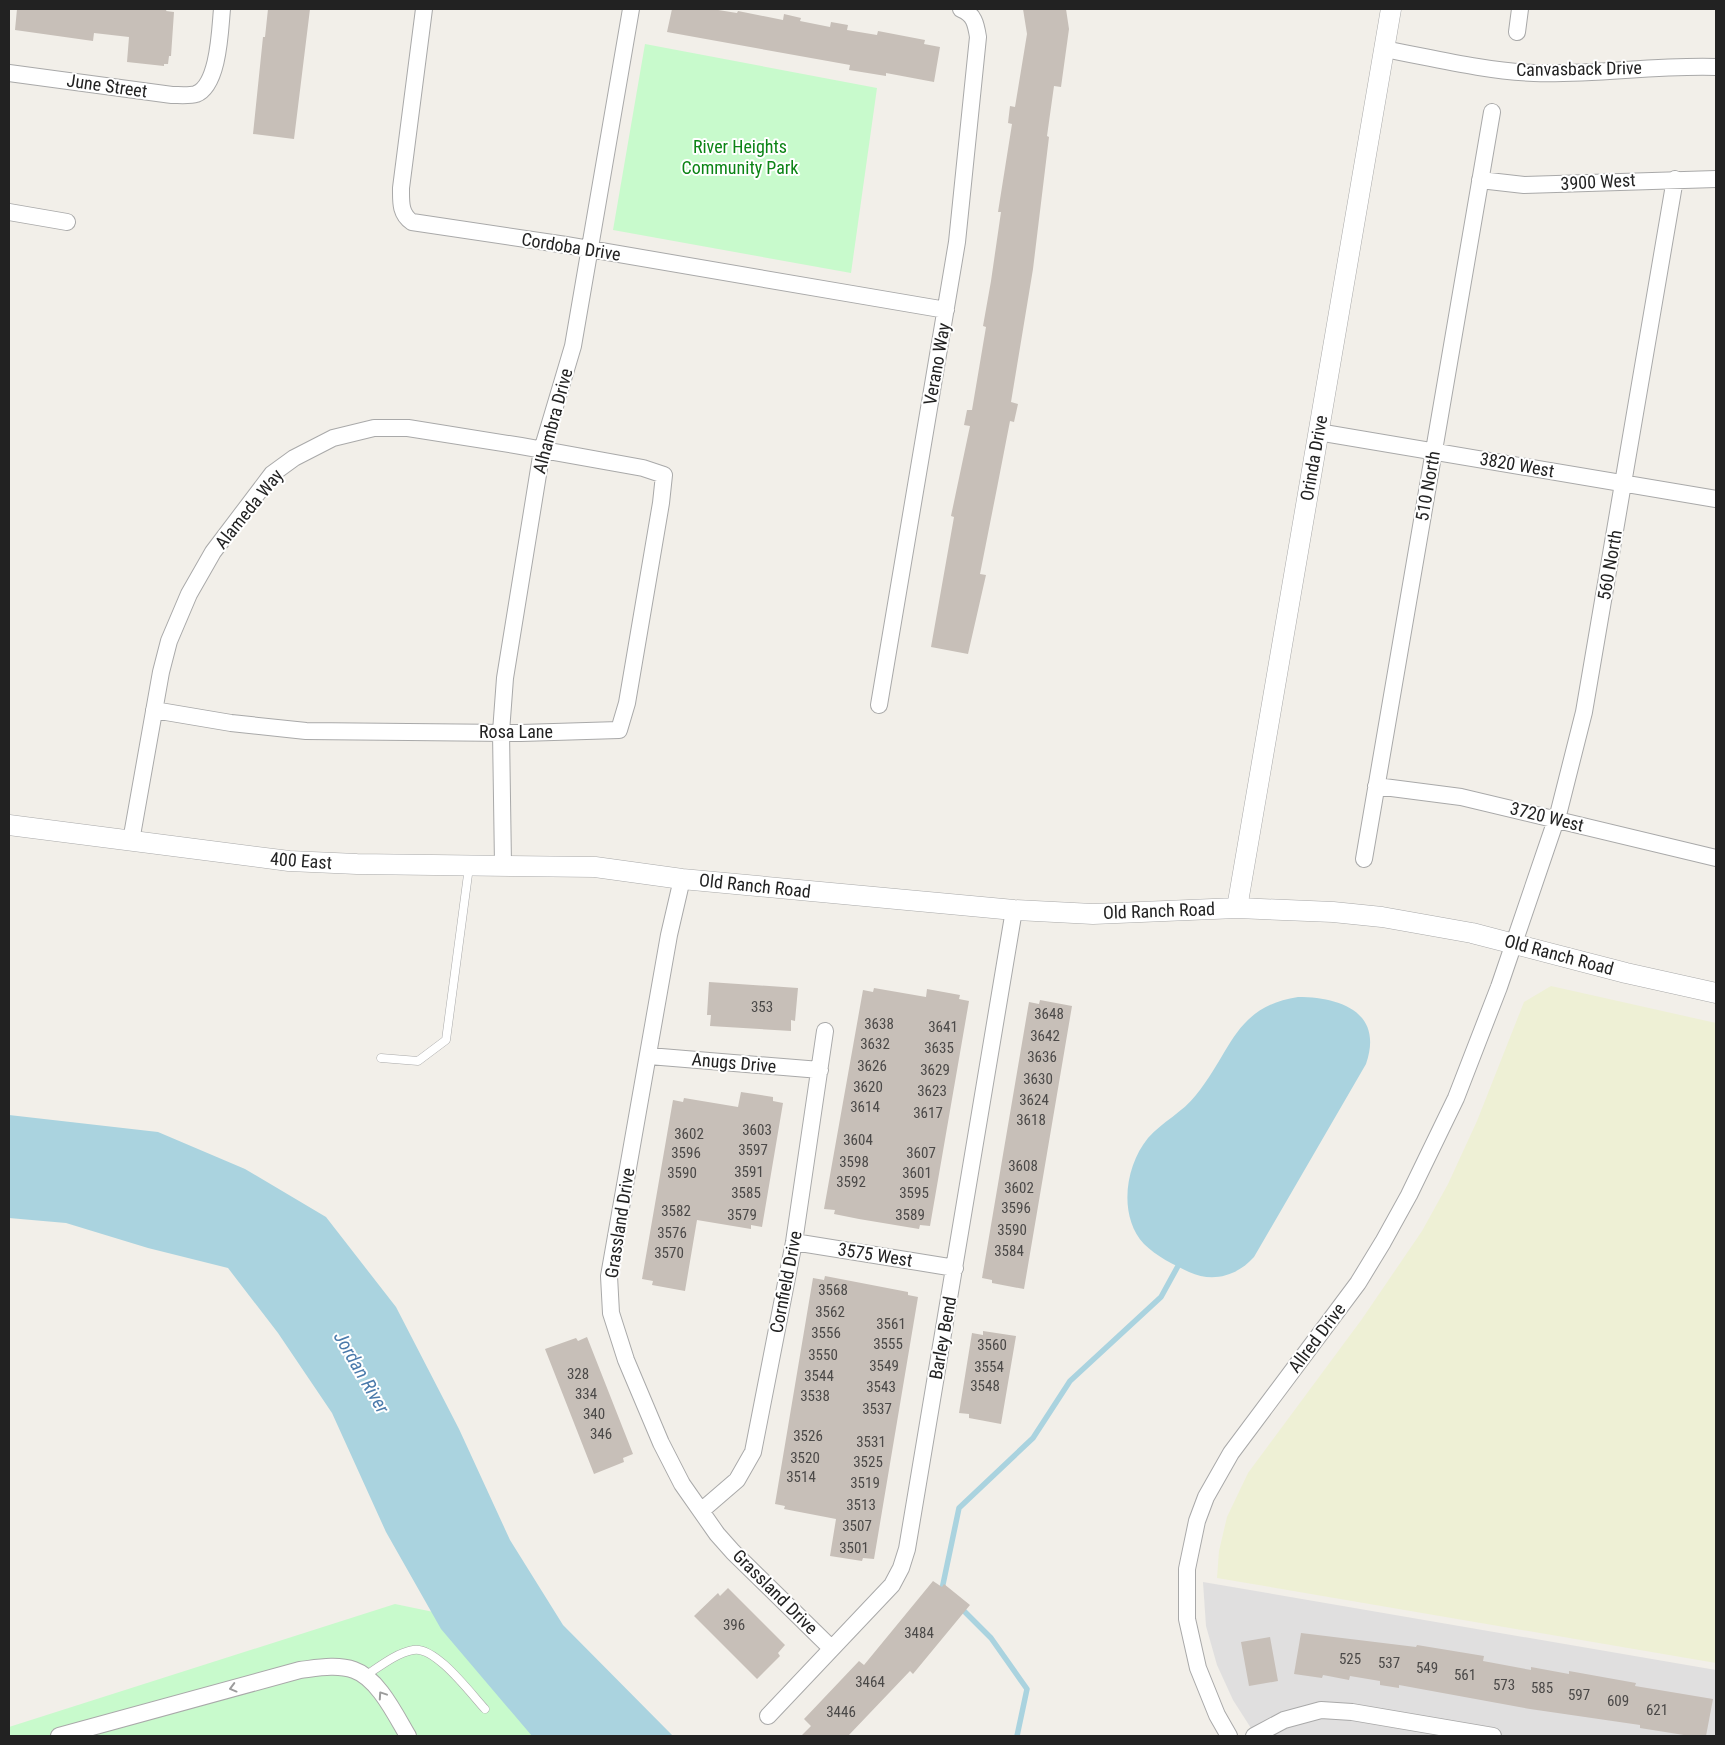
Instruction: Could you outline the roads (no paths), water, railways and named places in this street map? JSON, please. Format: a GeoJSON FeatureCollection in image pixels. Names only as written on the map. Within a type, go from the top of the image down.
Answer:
{"type":"FeatureCollection","features":[{"type":"Feature","properties":{"kind":"street","name":"June Street"},"geometry":{"type":"LineString","coordinates":[[9,73],[172,95],[196,94],[204,89],[211,78],[216,60],[222,9]]}},
{"type":"Feature","properties":{"kind":"street","name":"Cordoba Drive"},"geometry":{"type":"LineString","coordinates":[[424,9],[401,188],[402,208],[405,218],[412,222],[590,249],[946,310]]}},
{"type":"Feature","properties":{"kind":"street","name":"Alhambra Drive"},"geometry":{"type":"LineString","coordinates":[[503,865],[501,732],[504,685],[542,450],[573,346],[631,9]]}},
{"type":"Feature","properties":{"kind":"street","name":"Verano Way"},"geometry":{"type":"LineString","coordinates":[[879,705],[957,242],[978,37],[975,20],[968,11],[961,9]]}},
{"type":"Feature","properties":{"kind":"street","name":"Orinda Drive"},"geometry":{"type":"LineString","coordinates":[[1237,908],[1391,9]]}},
{"type":"Feature","properties":{"kind":"street"},"geometry":{"type":"LineString","coordinates":[[1517,32],[1520,9]]}},
{"type":"Feature","properties":{"kind":"street","name":"Canvasback Drive"},"geometry":{"type":"LineString","coordinates":[[1384,49],[1498,69],[1533,73],[1655,67],[1716,67]]}},
{"type":"Feature","properties":{"kind":"street","name":"510 North"},"geometry":{"type":"LineString","coordinates":[[1364,859],[1492,112]]}},
{"type":"Feature","properties":{"kind":"street","name":"560 North"},"geometry":{"type":"LineString","coordinates":[[1514,942],[1557,818],[1584,712],[1625,484],[1675,179]]}},
{"type":"Feature","properties":{"kind":"street","name":"3900 West"},"geometry":{"type":"LineString","coordinates":[[1480,180],[1524,185],[1716,179]]}},
{"type":"Feature","properties":{"kind":"street"},"geometry":{"type":"LineString","coordinates":[[9,212],[67,222]]}},
{"type":"Feature","properties":{"kind":"street","name":"Alameda Way"},"geometry":{"type":"LineString","coordinates":[[131,841],[154,710],[169,641],[189,594],[213,552],[256,494],[272,474],[294,458],[333,438],[374,428],[408,428],[642,468],[664,475]]}},
{"type":"Feature","properties":{"kind":"street","name":"3820 West"},"geometry":{"type":"LineString","coordinates":[[1318,432],[1716,499]]}},
{"type":"Feature","properties":{"kind":"street","name":"Rosa Lane"},"geometry":{"type":"LineString","coordinates":[[154,710],[231,723],[306,731],[501,732],[619,730],[627,703],[661,504],[664,475]]}},
{"type":"Feature","properties":{"kind":"street","name":"3720 West"},"geometry":{"type":"LineString","coordinates":[[1376,786],[1461,797],[1557,818],[1716,858]]}},
{"type":"Feature","properties":{"kind":"street","name":"400 East"},"geometry":{"type":"LineString","coordinates":[[9,825],[290,861],[595,868]]}},
{"type":"Feature","properties":{"kind":"street","name":"Old Ranch Road"},"geometry":{"type":"LineString","coordinates":[[595,868],[682,879],[1014,910],[1093,914],[1237,908],[1382,917],[1514,942],[1626,973],[1716,993]]}},
{"type":"Feature","properties":{"kind":"street","name":"Grassland Drive"},"geometry":{"type":"LineString","coordinates":[[682,879],[669,935],[609,1276],[611,1313],[626,1360],[661,1443],[682,1484],[733,1552],[831,1648]]}},
{"type":"Feature","properties":{"kind":"street","name":"Barley Bend"},"geometry":{"type":"LineString","coordinates":[[768,1716],[892,1585],[901,1568],[908,1539],[955,1268],[1014,910]]}},
{"type":"Feature","properties":{"kind":"street","name":"Allred Drive"},"geometry":{"type":"LineString","coordinates":[[1229,1736],[1217,1715],[1198,1668],[1187,1619],[1187,1569],[1197,1521],[1206,1497],[1231,1453],[1358,1283],[1397,1219],[1456,1098],[1480,1040],[1514,942]]}},
{"type":"Feature","properties":{"kind":"street","name":"Cornfield Drive"},"geometry":{"type":"LineString","coordinates":[[701,1511],[737,1480],[753,1452],[794,1242],[825,1032]]}},
{"type":"Feature","properties":{"kind":"street","name":"Anugs Drive"},"geometry":{"type":"LineString","coordinates":[[649,1056],[820,1070]]}},
{"type":"Feature","properties":{"kind":"street","name":"3575 West"},"geometry":{"type":"LineString","coordinates":[[794,1242],[955,1268]]}},
{"type":"Feature","properties":{"kind":"street"},"geometry":{"type":"LineString","coordinates":[[59,1736],[300,1670],[334,1667],[356,1670],[378,1689],[408,1736]]}},
{"type":"Feature","properties":{"kind":"street"},"geometry":{"type":"LineString","coordinates":[[1254,1736],[1284,1720],[1322,1710],[1352,1712],[1493,1736]]}},
{"type":"Feature","properties":{"kind":"lane"},"geometry":{"type":"LineString","coordinates":[[381,1058],[418,1061],[446,1040],[469,865]]}},
{"type":"Feature","properties":{"kind":"lane"},"geometry":{"type":"LineString","coordinates":[[363,1676],[405,1653],[420,1650],[437,1658],[485,1709]]}},
{"type":"Feature","properties":{"kind":"water"},"geometry":{"type":"Polygon","coordinates":[[[1298,997],[1329,1000],[1343,1004],[1354,1011],[1363,1020],[1369,1032],[1370,1046],[1366,1064],[1254,1257],[1240,1269],[1224,1276],[1207,1277],[1189,1272],[1154,1252],[1144,1244],[1136,1233],[1130,1220],[1128,1206],[1130,1176],[1134,1162],[1148,1138],[1185,1107],[1196,1095],[1236,1033],[1247,1021],[1260,1010],[1277,1002],[1298,997]]]}},
{"type":"Feature","properties":{"kind":"water","name":"Jordan River"},"geometry":{"type":"Polygon","coordinates":[[[9,1115],[158,1132],[245,1169],[326,1217],[396,1307],[459,1429],[510,1540],[563,1625],[673,1736],[532,1736],[441,1629],[386,1532],[332,1413],[278,1333],[228,1268],[148,1248],[66,1223],[9,1218],[9,1115]]]}},
{"type":"Feature","properties":{"kind":"waterway"},"geometry":{"type":"LineString","coordinates":[[945,1591],[942,1589],[959,1508],[1033,1438],[1070,1381],[1161,1297],[1178,1266]]}},
{"type":"Feature","properties":{"kind":"waterway"},"geometry":{"type":"LineString","coordinates":[[960,1607],[991,1638],[1027,1689],[1017,1736]]}},
{"type":"Feature","properties":{"kind":"park label","name":"River Heights Community Park"},"geometry":{"type":"Point","coordinates":[740,157]}}]}
